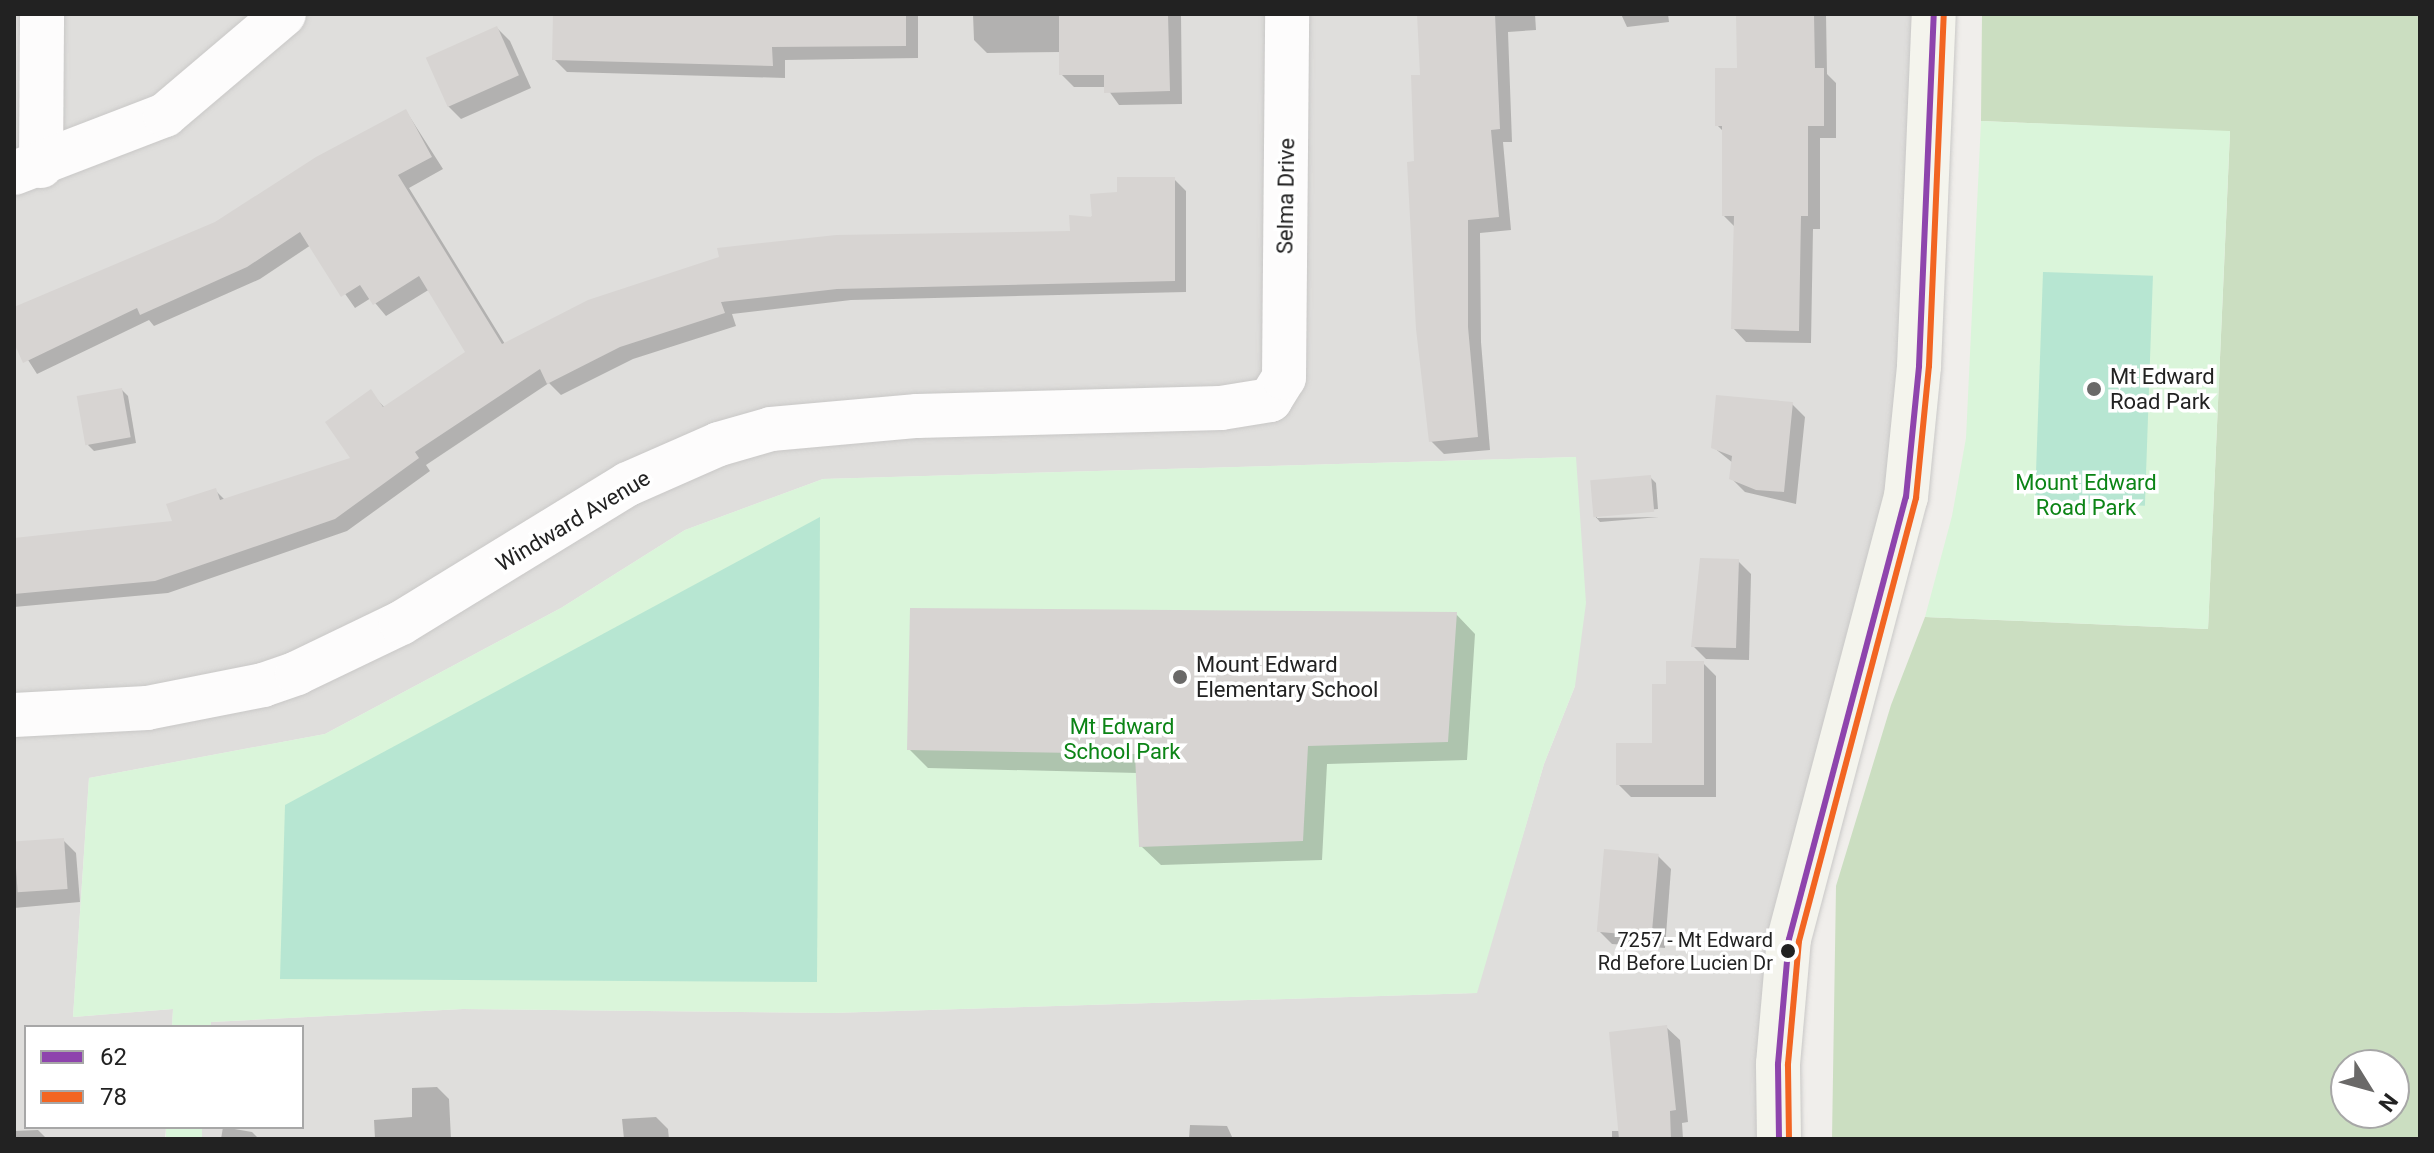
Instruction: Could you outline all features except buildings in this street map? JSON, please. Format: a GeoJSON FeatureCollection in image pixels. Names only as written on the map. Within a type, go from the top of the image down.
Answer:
{"type":"FeatureCollection","features":[{"type":"Feature","properties":{"kind":"street"},"geometry":{"type":"LineString","coordinates":[[42,14],[28,170],[165,115],[284,14]]}},
{"type":"Feature","properties":{"kind":"street","name":"Selma Drive"},"geometry":{"type":"LineString","coordinates":[[1284,378],[1287,14]]}},
{"type":"Feature","properties":{"kind":"street"},"geometry":{"type":"LineString","coordinates":[[1779,1139],[1778,1064],[1789,939],[1906,497],[1919,366],[1934,14]]}},
{"type":"Feature","properties":{"kind":"street","name":"Windward Avenue"},"geometry":{"type":"LineString","coordinates":[[14,715],[147,708],[274,681],[401,623],[628,484],[719,444],[771,429],[917,416],[1232,408],[1270,400],[1284,378]]}},
{"type":"Feature","properties":{"kind":"shaded area"},"geometry":{"type":"Polygon","coordinates":[[[14,14],[1922,14],[1899,533],[1833,746],[1772,1139],[201,1139],[202,1129],[304,1129],[304,1025],[211,1025],[211,1022],[463,1009],[832,1013],[1476,993],[1544,764],[1575,686],[1576,457],[823,479],[685,530],[561,608],[325,734],[89,778],[73,1017],[173,1009],[172,1025],[24,1025],[24,1129],[166,1129],[165,1139],[14,1139],[14,14]]]}},
{"type":"Feature","properties":{"kind":"green space"},"geometry":{"type":"Polygon","coordinates":[[[1982,14],[2420,14],[2420,1139],[1832,1139],[1836,886],[1891,705],[1925,617],[2208,629],[2230,132],[1981,121],[1982,14]]]}},
{"type":"Feature","properties":{"kind":"green space","name":"Mount Edward Road Park"},"geometry":{"type":"Polygon","coordinates":[[[1981,121],[2230,131],[2208,629],[1925,617],[1952,516],[1966,438],[1981,121]]]}},
{"type":"Feature","properties":{"kind":"green space","name":"Mt Edward Road Park"},"geometry":{"type":"Polygon","coordinates":[[[2043,272],[2153,276],[2145,506],[2035,502],[2043,272]]]}},
{"type":"Feature","properties":{"kind":"green space","name":"Mt Edward School Park"},"geometry":{"type":"Polygon","coordinates":[[[1576,457],[1586,603],[1575,686],[1544,764],[1477,993],[832,1013],[463,1009],[211,1022],[211,1025],[172,1025],[173,1009],[73,1017],[89,778],[325,734],[561,608],[685,530],[823,479],[1576,457]]]}},
{"type":"Feature","properties":{"kind":"green space"},"geometry":{"type":"Polygon","coordinates":[[[820,517],[817,982],[280,979],[285,805],[820,517]]]}},
{"type":"Feature","properties":{"kind":"green space"},"geometry":{"type":"Polygon","coordinates":[[[166,1129],[202,1129],[202,1139],[166,1139],[166,1129]]]}},
{"type":"Feature","properties":{"kind":"transit line","name":"62"},"geometry":{"type":"LineString","coordinates":[[1779,1139],[1778,1064],[1789,939],[1906,497],[1919,366],[1934,14]]}},
{"type":"Feature","properties":{"kind":"transit line","name":"78"},"geometry":{"type":"LineString","coordinates":[[1789,1139],[1788,1064],[1799,941],[1916,498],[1929,366],[1944,14]]}},
{"type":"Feature","properties":{"kind":"place","name":"Mt Edward Road Park"},"geometry":{"type":"Point","coordinates":[2094,389]}},
{"type":"Feature","properties":{"kind":"place","name":"Mount Edward Elementary School"},"geometry":{"type":"Point","coordinates":[1180,677]}},
{"type":"Feature","properties":{"kind":"place","name":"7257 - Mt Edward Rd Before Lucien Dr"},"geometry":{"type":"Point","coordinates":[1788,951]}}]}
